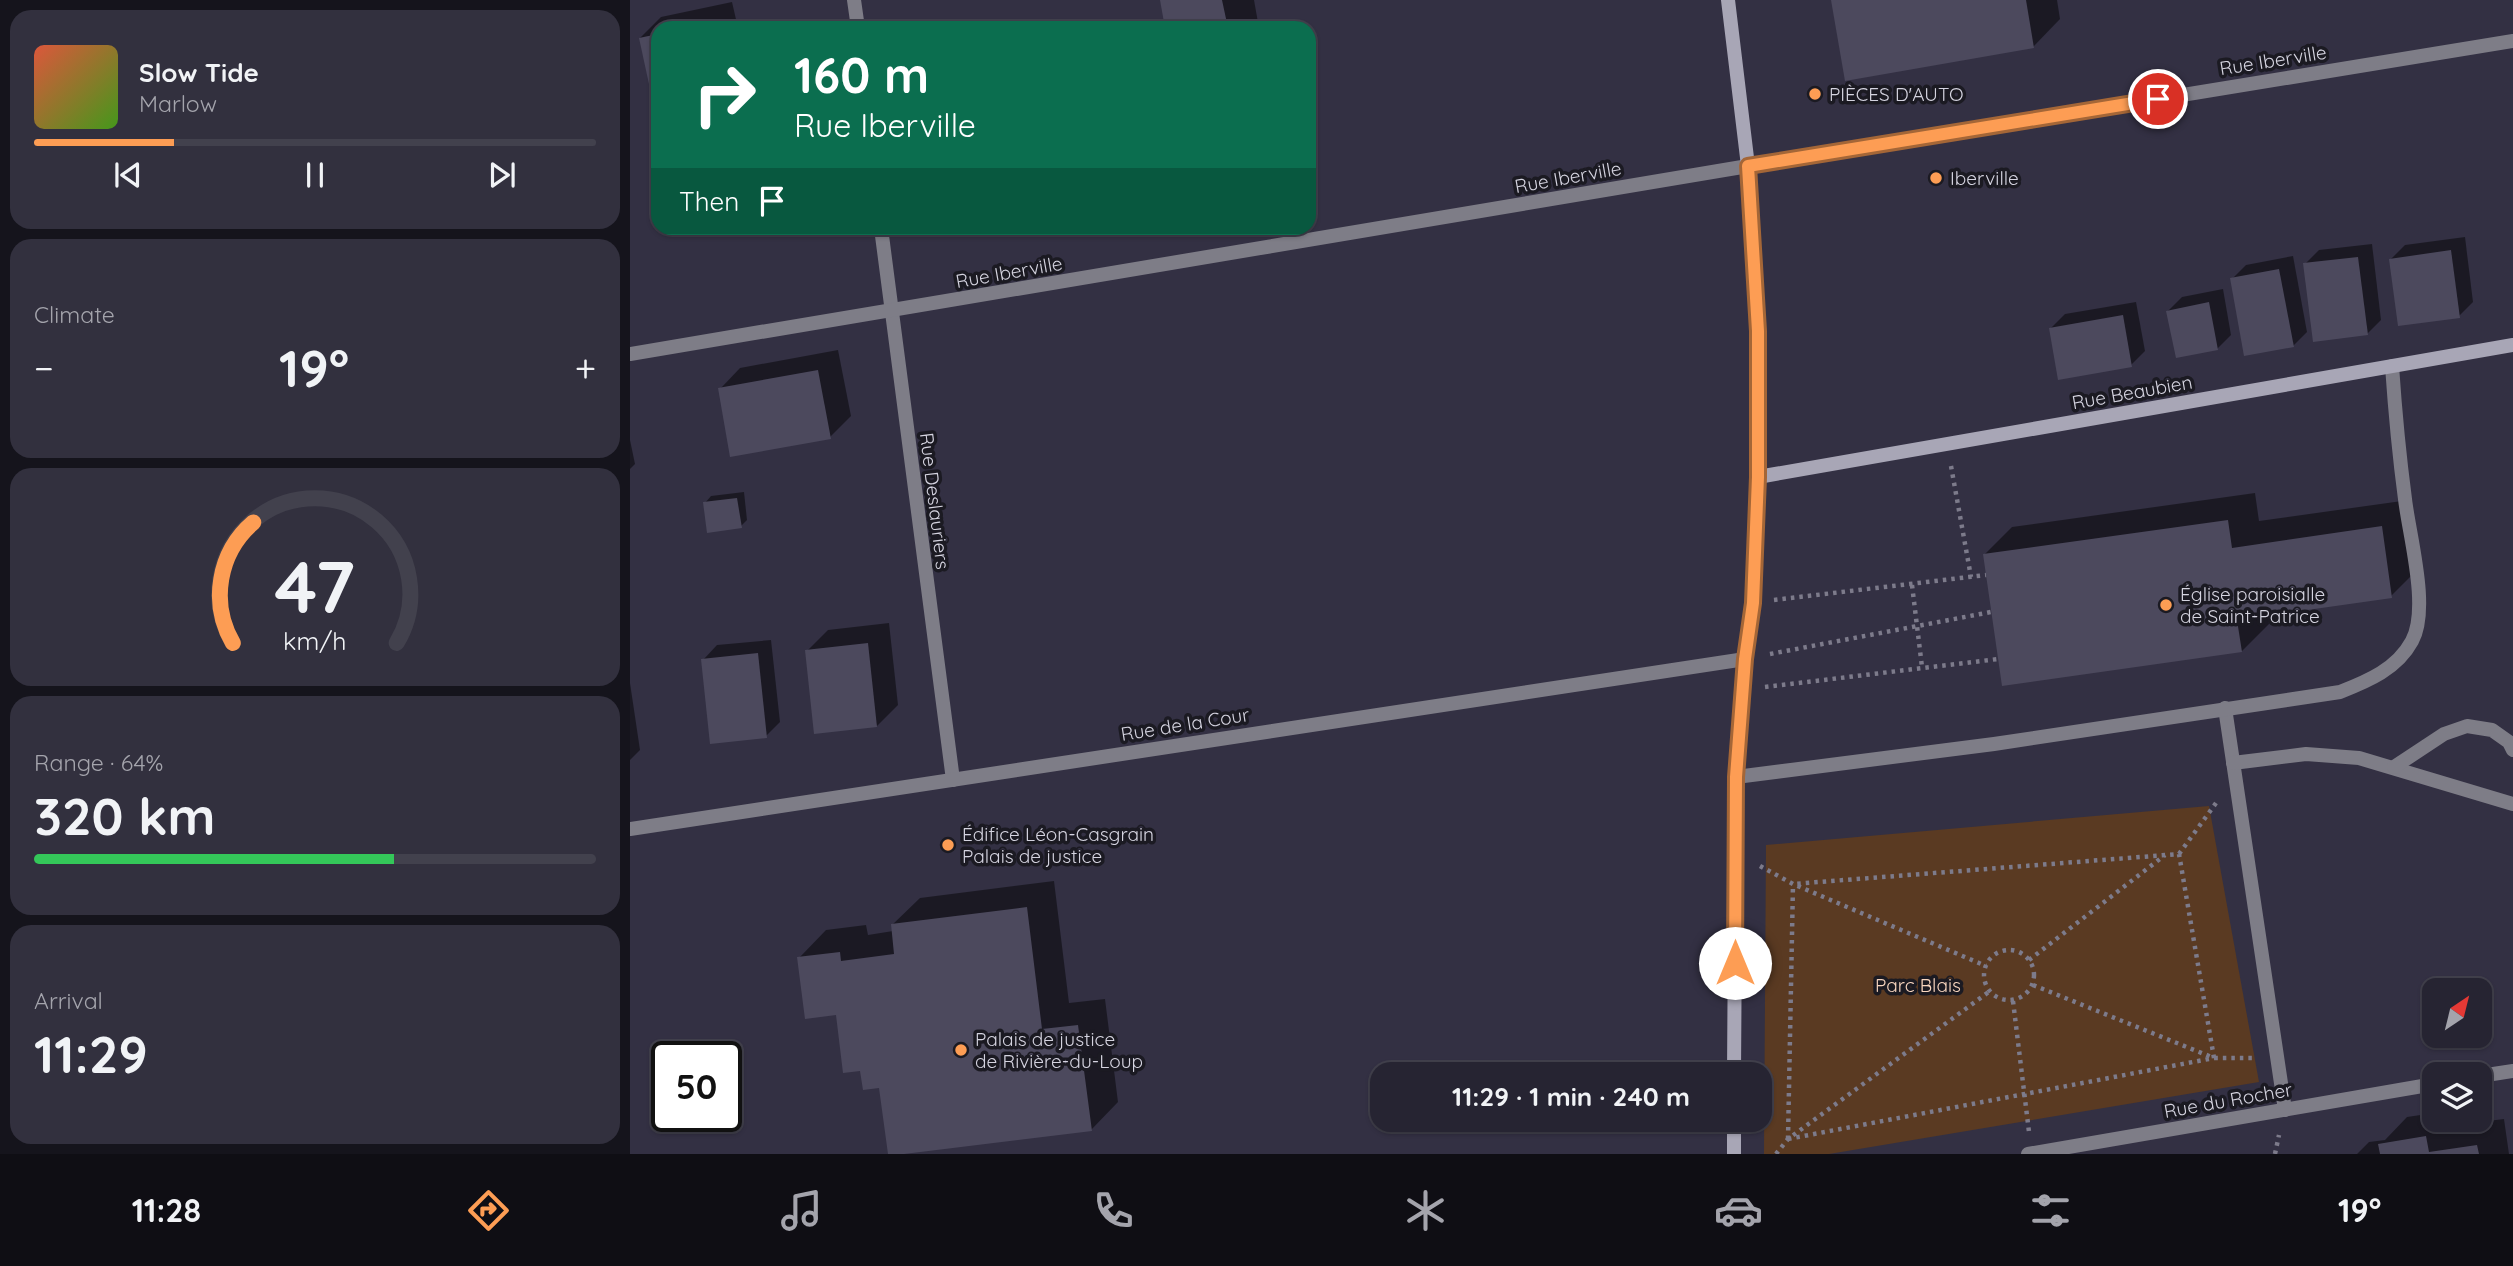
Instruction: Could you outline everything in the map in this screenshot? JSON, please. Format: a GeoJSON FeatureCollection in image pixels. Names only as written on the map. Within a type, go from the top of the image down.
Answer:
{"type":"FeatureCollection","features":[{"type":"Feature","properties":{"kind":"main road"},"geometry":{"type":"LineString","coordinates":[[1728,0],[1748,166],[1758,331],[1758,477],[1753,603],[1745,659],[1736,777],[1734,1062]]}},
{"type":"Feature","properties":{"kind":"main road","name":"Rue Beaubien"},"geometry":{"type":"LineString","coordinates":[[1758,477],[2513,345]]}},
{"type":"Feature","properties":{"kind":"main road"},"geometry":{"type":"LineString","coordinates":[[1734,1132],[1734,1154]]}},
{"type":"Feature","properties":{"kind":"street"},"geometry":{"type":"LineString","coordinates":[[854,0],[857,21]]}},
{"type":"Feature","properties":{"kind":"street","name":"Rue Iberville"},"geometry":{"type":"LineString","coordinates":[[630,354],[1748,166],[2513,41]]}},
{"type":"Feature","properties":{"kind":"street","name":"Rue Deslauriers"},"geometry":{"type":"LineString","coordinates":[[882,235],[953,780]]}},
{"type":"Feature","properties":{"kind":"street"},"geometry":{"type":"LineString","coordinates":[[1736,777],[1994,744],[2340,692],[2372,680],[2395,663],[2413,640],[2418,610],[2417,569],[2405,501],[2392,366]]}},
{"type":"Feature","properties":{"kind":"street","name":"Rue de la Cour"},"geometry":{"type":"LineString","coordinates":[[630,829],[1745,659]]}},
{"type":"Feature","properties":{"kind":"street"},"geometry":{"type":"LineString","coordinates":[[2225,708],[2285,1110]]}},
{"type":"Feature","properties":{"kind":"street"},"geometry":{"type":"LineString","coordinates":[[2394,767],[2444,734],[2467,726],[2493,730],[2509,742],[2513,750]]}},
{"type":"Feature","properties":{"kind":"street"},"geometry":{"type":"LineString","coordinates":[[2234,770],[2306,754],[2359,758],[2513,804]]}},
{"type":"Feature","properties":{"kind":"street"},"geometry":{"type":"LineString","coordinates":[[2492,1074],[2513,1071]]}},
{"type":"Feature","properties":{"kind":"street","name":"Rue du Rocher"},"geometry":{"type":"LineString","coordinates":[[2030,1154],[2422,1086]]}},
{"type":"Feature","properties":{"kind":"path"},"geometry":{"type":"LineString","coordinates":[[1948,445],[1971,577]]}},
{"type":"Feature","properties":{"kind":"path"},"geometry":{"type":"LineString","coordinates":[[1753,603],[1986,575]]}},
{"type":"Feature","properties":{"kind":"path"},"geometry":{"type":"LineString","coordinates":[[1912,585],[1922,667]]}},
{"type":"Feature","properties":{"kind":"path"},"geometry":{"type":"LineString","coordinates":[[1745,659],[1916,624],[1991,612]]}},
{"type":"Feature","properties":{"kind":"path"},"geometry":{"type":"LineString","coordinates":[[1743,689],[1998,659]]}},
{"type":"Feature","properties":{"kind":"path"},"geometry":{"type":"LineString","coordinates":[[2214,1058],[2179,854],[2234,770]]}},
{"type":"Feature","properties":{"kind":"path"},"geometry":{"type":"LineString","coordinates":[[1735,851],[1793,884],[1986,966]]}},
{"type":"Feature","properties":{"kind":"path"},"geometry":{"type":"LineString","coordinates":[[1793,884],[2179,854]]}},
{"type":"Feature","properties":{"kind":"path"},"geometry":{"type":"LineString","coordinates":[[2029,960],[2165,855]]}},
{"type":"Feature","properties":{"kind":"path"},"geometry":{"type":"LineString","coordinates":[[1788,1139],[1793,884]]}},
{"type":"Feature","properties":{"kind":"path"},"geometry":{"type":"LineString","coordinates":[[2007,950],[2019,952],[2029,960],[2034,972],[2033,985],[2025,995],[2013,1000],[2001,999],[1990,991],[1984,981],[1986,966],[1992,957],[2007,950]]}},
{"type":"Feature","properties":{"kind":"path"},"geometry":{"type":"LineString","coordinates":[[2033,985],[2214,1058]]}},
{"type":"Feature","properties":{"kind":"path"},"geometry":{"type":"LineString","coordinates":[[1776,1154],[1788,1139],[1990,991]]}},
{"type":"Feature","properties":{"kind":"path"},"geometry":{"type":"LineString","coordinates":[[2013,1000],[2030,1154]]}},
{"type":"Feature","properties":{"kind":"path"},"geometry":{"type":"LineString","coordinates":[[1788,1139],[2214,1058],[2277,1059]]}},
{"type":"Feature","properties":{"kind":"green space","name":"Parc Blais"},"geometry":{"type":"Polygon","coordinates":[[[2209,806],[2259,1082],[1829,1154],[1764,1154],[1764,1132],[1772,1132],[1772,1062],[1765,1062],[1766,845],[2209,806]]]}},
{"type":"Feature","properties":{"kind":"building"},"geometry":{"type":"Polygon","coordinates":[[[1160,0],[1222,0],[1226,21],[1164,21],[1160,0]]]}},
{"type":"Feature","properties":{"kind":"building"},"geometry":{"type":"Polygon","coordinates":[[[1831,0],[2026,0],[2034,48],[1845,81],[1831,0]]]}},
{"type":"Feature","properties":{"kind":"building"},"geometry":{"type":"Polygon","coordinates":[[[651,35],[651,93],[639,38],[651,35]]]}},
{"type":"Feature","properties":{"kind":"building"},"geometry":{"type":"Polygon","coordinates":[[[2451,250],[2460,318],[2398,326],[2389,259],[2451,250]]]}},
{"type":"Feature","properties":{"kind":"building"},"geometry":{"type":"Polygon","coordinates":[[[2358,257],[2368,335],[2313,342],[2303,263],[2358,257]]]}},
{"type":"Feature","properties":{"kind":"building"},"geometry":{"type":"Polygon","coordinates":[[[2279,269],[2294,347],[2244,356],[2230,278],[2279,269]]]}},
{"type":"Feature","properties":{"kind":"building"},"geometry":{"type":"Polygon","coordinates":[[[2209,302],[2218,350],[2176,358],[2166,311],[2209,302]]]}},
{"type":"Feature","properties":{"kind":"building"},"geometry":{"type":"Polygon","coordinates":[[[2123,315],[2132,367],[2058,380],[2049,328],[2123,315]]]}},
{"type":"Feature","properties":{"kind":"building"},"geometry":{"type":"Polygon","coordinates":[[[818,370],[831,439],[730,457],[718,388],[818,370]]]}},
{"type":"Feature","properties":{"kind":"building"},"geometry":{"type":"Polygon","coordinates":[[[737,498],[742,528],[707,533],[703,502],[737,498]]]}},
{"type":"Feature","properties":{"kind":"building","name":"Église paroisialle de Saint-Patrice"},"geometry":{"type":"Polygon","coordinates":[[[2228,520],[2232,548],[2382,526],[2392,598],[2237,620],[2242,652],[2002,686],[1983,554],[2228,520]]]}},
{"type":"Feature","properties":{"kind":"building"},"geometry":{"type":"Polygon","coordinates":[[[868,643],[877,727],[814,734],[805,650],[868,643]]]}},
{"type":"Feature","properties":{"kind":"building"},"geometry":{"type":"Polygon","coordinates":[[[758,653],[767,738],[710,744],[701,659],[758,653]]]}},
{"type":"Feature","properties":{"kind":"building","name":"Palais de justice de Rivière-du-Loup"},"geometry":{"type":"Polygon","coordinates":[[[1027,907],[1042,1029],[1078,1025],[1092,1131],[888,1154],[879,1088],[863,1090],[860,1071],[843,1073],[836,1015],[805,1019],[797,957],[840,952],[841,961],[894,954],[891,924],[1027,907]]]}},
{"type":"Feature","properties":{"kind":"building"},"geometry":{"type":"Polygon","coordinates":[[[2426,1136],[2429,1152],[2477,1145],[2479,1154],[2380,1154],[2378,1144],[2426,1136]]]}},
{"type":"Feature","properties":{"kind":"place","name":"PIÈCES D'AUTO"},"geometry":{"type":"Point","coordinates":[1815,94]}},
{"type":"Feature","properties":{"kind":"place","name":"Iberville"},"geometry":{"type":"Point","coordinates":[1936,178]}},
{"type":"Feature","properties":{"kind":"place","name":"Église paroisialle de Saint-Patrice"},"geometry":{"type":"Point","coordinates":[2166,605]}},
{"type":"Feature","properties":{"kind":"place","name":"Édifice Léon-Casgrain Palais de justice"},"geometry":{"type":"Point","coordinates":[948,845]}},
{"type":"Feature","properties":{"kind":"place","name":"Palais de justice de Rivière-du-Loup"},"geometry":{"type":"Point","coordinates":[961,1050]}},
{"type":"Feature","properties":{"kind":"route"},"geometry":{"type":"LineString","coordinates":[[1735,963],[1736,777],[1745,659],[1753,603],[1758,477],[1758,331],[1748,166],[2158,99]]}}]}
